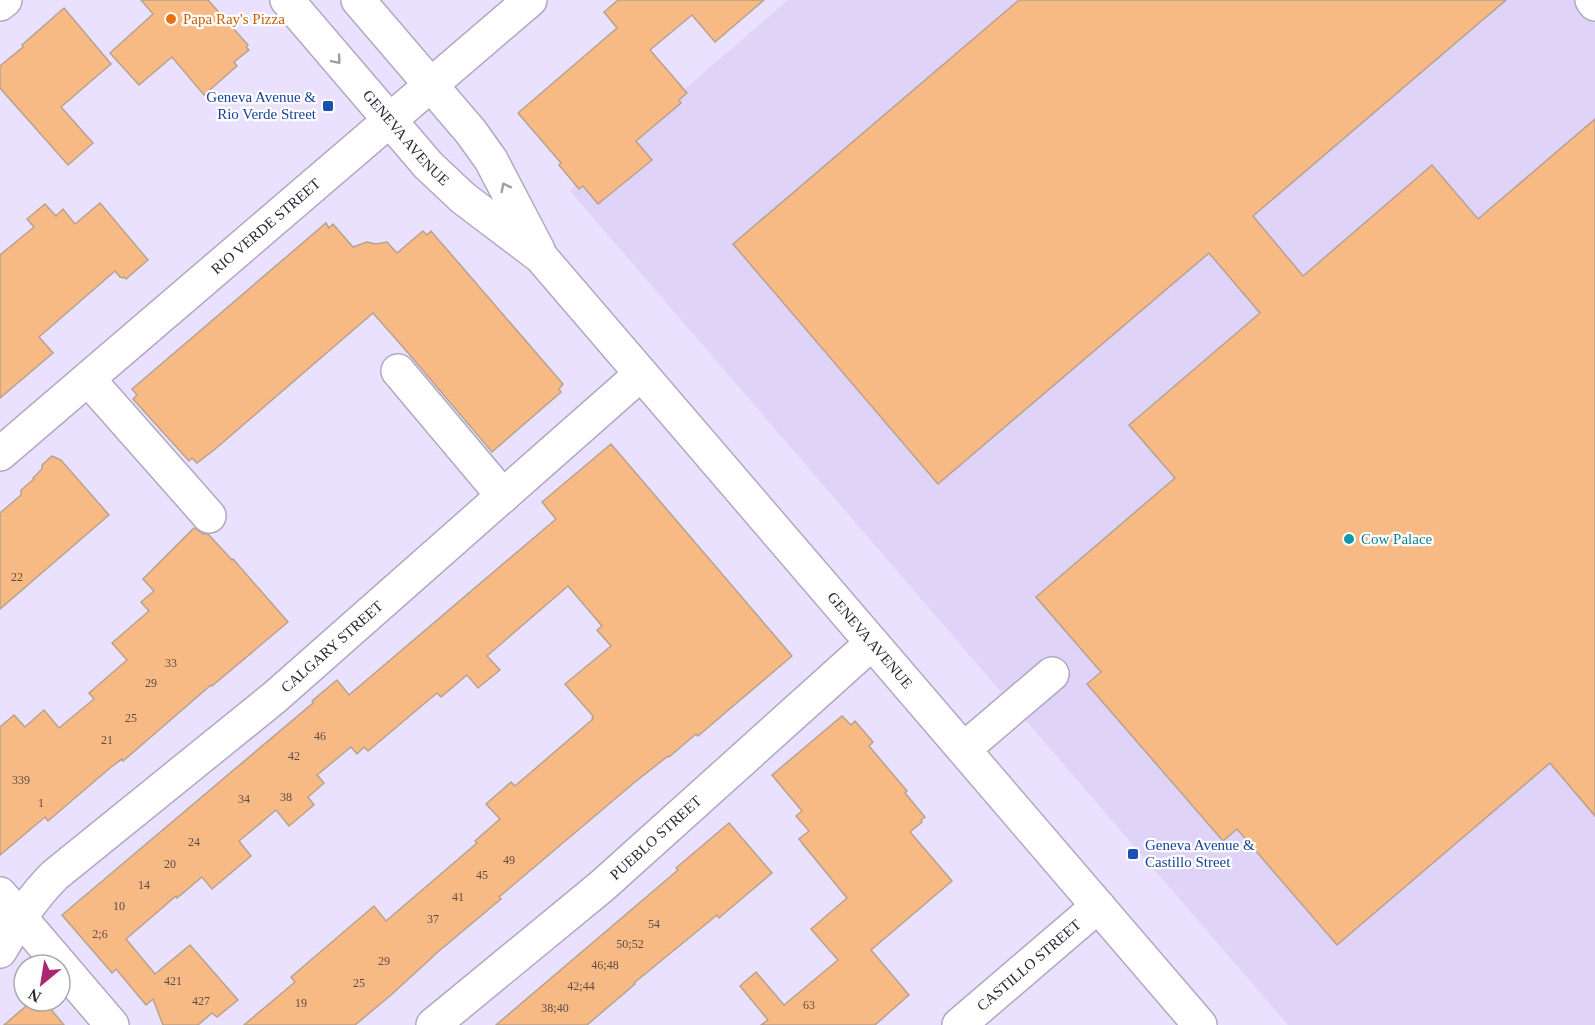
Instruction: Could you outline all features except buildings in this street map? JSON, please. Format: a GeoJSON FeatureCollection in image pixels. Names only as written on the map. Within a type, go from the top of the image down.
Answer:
{"type":"FeatureCollection","features":[{"type":"Feature","properties":{"kind":"street"},"geometry":{"type":"LineString","coordinates":[[0,4],[4,0]]}},
{"type":"Feature","properties":{"kind":"street","name":"GENEVA AVENUE"},"geometry":{"type":"LineString","coordinates":[[286,0],[428,165],[463,198],[541,257],[1200,1025]]}},
{"type":"Feature","properties":{"kind":"street","name":"GENEVA AVENUE"},"geometry":{"type":"LineString","coordinates":[[358,0],[471,132],[491,160],[541,257]]}},
{"type":"Feature","properties":{"kind":"street","name":"RIO VERDE STREET"},"geometry":{"type":"LineString","coordinates":[[0,454],[530,0]]}},
{"type":"Feature","properties":{"kind":"street"},"geometry":{"type":"LineString","coordinates":[[1592,0],[1595,3]]}},
{"type":"Feature","properties":{"kind":"street"},"geometry":{"type":"LineString","coordinates":[[398,371],[503,496]]}},
{"type":"Feature","properties":{"kind":"street","name":"CALGARY STREET"},"geometry":{"type":"LineString","coordinates":[[0,951],[10,905],[38,892],[55,875],[275,697],[641,374]]}},
{"type":"Feature","properties":{"kind":"street"},"geometry":{"type":"LineString","coordinates":[[88,379],[209,516]]}},
{"type":"Feature","properties":{"kind":"street","name":"PUEBLO STREET"},"geometry":{"type":"LineString","coordinates":[[433,1025],[602,886],[872,643]]}},
{"type":"Feature","properties":{"kind":"street"},"geometry":{"type":"LineString","coordinates":[[963,749],[1052,674]]}},
{"type":"Feature","properties":{"kind":"street"},"geometry":{"type":"LineString","coordinates":[[10,905],[112,1025]]}},
{"type":"Feature","properties":{"kind":"street","name":"CASTILLO STREET"},"geometry":{"type":"LineString","coordinates":[[959,1025],[1098,906]]}},
{"type":"Feature","properties":{"kind":"shaded area","name":"Cow Palace"},"geometry":{"type":"Polygon","coordinates":[[[788,0],[1595,0],[1595,1025],[1288,1025],[570,191],[788,0]]]}},
{"type":"Feature","properties":{"kind":"place","name":"Papa Ray's Pizza"},"geometry":{"type":"Point","coordinates":[171,19]}},
{"type":"Feature","properties":{"kind":"place","name":"Geneva Avenue & Rio Verde Street"},"geometry":{"type":"Point","coordinates":[328,106]}},
{"type":"Feature","properties":{"kind":"place","name":"Cow Palace"},"geometry":{"type":"Point","coordinates":[1349,539]}},
{"type":"Feature","properties":{"kind":"place","name":"Geneva Avenue & Castillo Street"},"geometry":{"type":"Point","coordinates":[1133,854]}}]}
